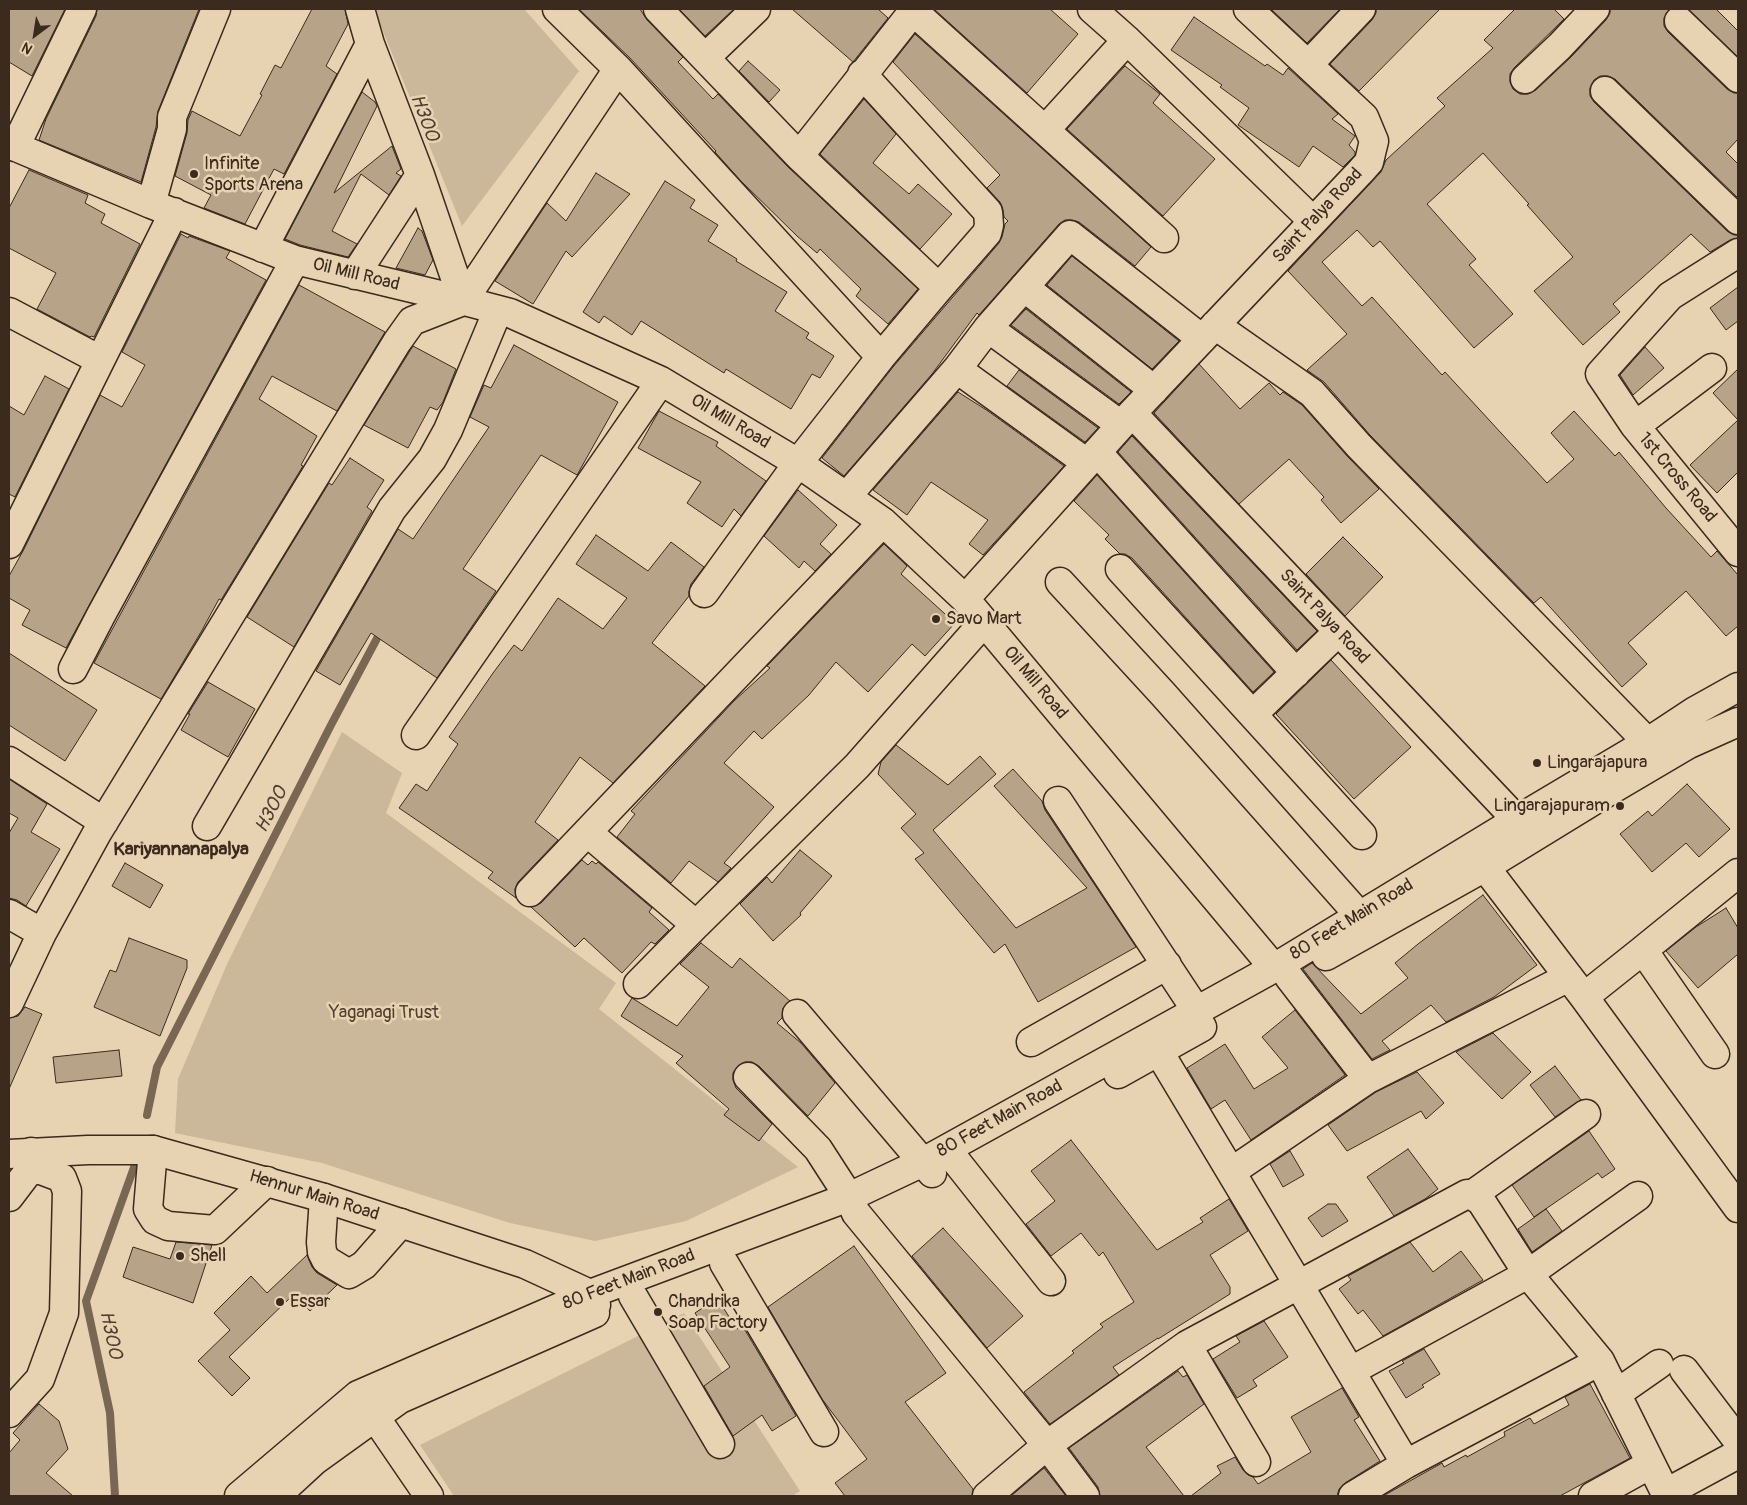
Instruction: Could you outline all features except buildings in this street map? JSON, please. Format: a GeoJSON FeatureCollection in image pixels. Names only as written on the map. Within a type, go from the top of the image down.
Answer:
{"type":"FeatureCollection","features":[{"type":"Feature","properties":{"kind":"street"},"geometry":{"type":"LineString","coordinates":[[12,146],[82,9]]}},
{"type":"Feature","properties":{"kind":"street"},"geometry":{"type":"LineString","coordinates":[[9,544],[100,360],[162,208],[172,117],[216,9]]}},
{"type":"Feature","properties":{"kind":"street"},"geometry":{"type":"LineString","coordinates":[[360,9],[370,44],[420,175],[464,301]]}},
{"type":"Feature","properties":{"kind":"street"},"geometry":{"type":"LineString","coordinates":[[557,9],[618,68],[881,356]]}},
{"type":"Feature","properties":{"kind":"street"},"geometry":{"type":"LineString","coordinates":[[658,9],[799,156],[939,288]]}},
{"type":"Feature","properties":{"kind":"street"},"geometry":{"type":"LineString","coordinates":[[705,58],[756,9]]}},
{"type":"Feature","properties":{"kind":"street"},"geometry":{"type":"LineString","coordinates":[[1248,9],[1308,64],[1361,9]]}},
{"type":"Feature","properties":{"kind":"street"},"geometry":{"type":"LineString","coordinates":[[1525,79],[1595,9]]}},
{"type":"Feature","properties":{"kind":"street"},"geometry":{"type":"LineString","coordinates":[[799,156],[914,10],[1164,238]]}},
{"type":"Feature","properties":{"kind":"street"},"geometry":{"type":"LineString","coordinates":[[1045,130],[1115,21],[1313,222]]}},
{"type":"Feature","properties":{"kind":"street"},"geometry":{"type":"LineString","coordinates":[[1678,21],[1738,78]]}},
{"type":"Feature","properties":{"kind":"street"},"geometry":{"type":"LineString","coordinates":[[263,248],[370,44]]}},
{"type":"Feature","properties":{"kind":"street","name":"Saint Palya Road"},"geometry":{"type":"LineString","coordinates":[[965,599],[1126,419],[1369,162],[1374,141],[1364,117],[1308,64]]}},
{"type":"Feature","properties":{"kind":"street"},"geometry":{"type":"LineString","coordinates":[[9,1003],[42,932],[104,822],[397,342],[412,321],[464,301],[618,68]]}},
{"type":"Feature","properties":{"kind":"street"},"geometry":{"type":"LineString","coordinates":[[704,593],[798,463],[881,356],[987,233],[989,225],[988,212],[862,74]]}},
{"type":"Feature","properties":{"kind":"street"},"geometry":{"type":"LineString","coordinates":[[1605,91],[1738,220]]}},
{"type":"Feature","properties":{"kind":"street","name":"Oil Mill Road"},"geometry":{"type":"LineString","coordinates":[[12,146],[294,260],[510,313],[661,381],[798,463],[847,496],[883,522],[965,599],[1281,973],[1368,1079]]}},
{"type":"Feature","properties":{"kind":"street"},"geometry":{"type":"LineString","coordinates":[[354,275],[420,175]]}},
{"type":"Feature","properties":{"kind":"street"},"geometry":{"type":"LineString","coordinates":[[847,496],[957,368],[988,328],[1070,234],[1208,332],[1312,393],[1359,446],[1656,750]]}},
{"type":"Feature","properties":{"kind":"street","name":"1st Cross Road"},"geometry":{"type":"LineString","coordinates":[[1733,536],[1635,426],[1600,374],[1670,296],[1738,253]]}},
{"type":"Feature","properties":{"kind":"street"},"geometry":{"type":"LineString","coordinates":[[73,669],[294,260]]}},
{"type":"Feature","properties":{"kind":"street"},"geometry":{"type":"LineString","coordinates":[[1024,287],[1154,390]]}},
{"type":"Feature","properties":{"kind":"street"},"geometry":{"type":"LineString","coordinates":[[207,826],[392,509],[432,459],[448,430],[498,310]]}},
{"type":"Feature","properties":{"kind":"street"},"geometry":{"type":"LineString","coordinates":[[9,312],[100,360]]}},
{"type":"Feature","properties":{"kind":"street"},"geometry":{"type":"LineString","coordinates":[[988,328],[1126,419]]}},
{"type":"Feature","properties":{"kind":"street"},"geometry":{"type":"LineString","coordinates":[[957,368],[1092,458],[1296,673]]}},
{"type":"Feature","properties":{"kind":"street"},"geometry":{"type":"LineString","coordinates":[[1635,426],[1712,368]]}},
{"type":"Feature","properties":{"kind":"street"},"geometry":{"type":"LineString","coordinates":[[416,735],[661,381]]}},
{"type":"Feature","properties":{"kind":"street","name":"Saint Palya Road"},"geometry":{"type":"LineString","coordinates":[[1126,419],[1338,632],[1517,820]]}},
{"type":"Feature","properties":{"kind":"street"},"geometry":{"type":"LineString","coordinates":[[530,892],[883,522]]}},
{"type":"Feature","properties":{"kind":"street"},"geometry":{"type":"LineString","coordinates":[[1120,569],[1362,835]]}},
{"type":"Feature","properties":{"kind":"street"},"geometry":{"type":"LineString","coordinates":[[1060,582],[1163,694],[1359,915]]}},
{"type":"Feature","properties":{"kind":"street"},"geometry":{"type":"LineString","coordinates":[[638,984],[857,766],[984,622]]}},
{"type":"Feature","properties":{"kind":"street"},"geometry":{"type":"LineString","coordinates":[[1253,714],[1338,632]]}},
{"type":"Feature","properties":{"kind":"street","name":"80 Feet Main Road"},"geometry":{"type":"LineString","coordinates":[[276,1496],[314,1461],[400,1399],[595,1302],[633,1296],[724,1262],[853,1205],[927,1168],[1196,1010],[1281,973],[1485,867],[1656,750],[1695,711],[1738,687]]}},
{"type":"Feature","properties":{"kind":"street","name":"80 Feet Main Road"},"geometry":{"type":"LineString","coordinates":[[927,1168],[956,1161],[1159,1052],[1281,973],[1359,915],[1517,820],[1656,750],[1689,744],[1738,722]]}},
{"type":"Feature","properties":{"kind":"street"},"geometry":{"type":"LineString","coordinates":[[9,761],[104,822]]}},
{"type":"Feature","properties":{"kind":"street"},"geometry":{"type":"LineString","coordinates":[[1058,801],[1196,1010]]}},
{"type":"Feature","properties":{"kind":"street"},"geometry":{"type":"LineString","coordinates":[[587,832],[696,925]]}},
{"type":"Feature","properties":{"kind":"street"},"geometry":{"type":"LineString","coordinates":[[1485,867],[1576,987],[1738,1208]]}},
{"type":"Feature","properties":{"kind":"street"},"geometry":{"type":"LineString","coordinates":[[1231,1172],[1368,1079],[1576,987],[1643,950],[1738,873]]}},
{"type":"Feature","properties":{"kind":"street"},"geometry":{"type":"LineString","coordinates":[[9,914],[42,932]]}},
{"type":"Feature","properties":{"kind":"street"},"geometry":{"type":"LineString","coordinates":[[1643,950],[1715,1054]]}},
{"type":"Feature","properties":{"kind":"street"},"geometry":{"type":"LineString","coordinates":[[1031,1042],[1167,965]]}},
{"type":"Feature","properties":{"kind":"street"},"geometry":{"type":"LineString","coordinates":[[797,1014],[927,1168]]}},
{"type":"Feature","properties":{"kind":"street"},"geometry":{"type":"LineString","coordinates":[[1159,1052],[1406,1464]]}},
{"type":"Feature","properties":{"kind":"street"},"geometry":{"type":"LineString","coordinates":[[748,1077],[818,1149],[853,1205],[1047,1445],[1085,1496]]}},
{"type":"Feature","properties":{"kind":"street"},"geometry":{"type":"LineString","coordinates":[[987,1496],[1047,1445],[1186,1345],[1467,1194],[1472,1194],[1586,1114]]}},
{"type":"Feature","properties":{"kind":"street","name":"Hennur Main Road"},"geometry":{"type":"LineString","coordinates":[[26,1158],[88,1150],[153,1150],[324,1198],[525,1264],[595,1302]]}},
{"type":"Feature","properties":{"kind":"street"},"geometry":{"type":"LineString","coordinates":[[153,1150],[148,1208],[155,1220],[168,1226],[215,1230],[267,1181]]}},
{"type":"Feature","properties":{"kind":"street"},"geometry":{"type":"LineString","coordinates":[[9,1197],[28,1172],[26,1158]]}},
{"type":"Feature","properties":{"kind":"street"},"geometry":{"type":"LineString","coordinates":[[9,1413],[40,1379],[64,1313],[67,1191],[62,1178],[26,1158]]}},
{"type":"Feature","properties":{"kind":"street"},"geometry":{"type":"LineString","coordinates":[[956,1161],[1051,1281]]}},
{"type":"Feature","properties":{"kind":"street"},"geometry":{"type":"LineString","coordinates":[[1472,1194],[1480,1201],[1528,1274],[1600,1361],[1666,1495],[1738,1454]]}},
{"type":"Feature","properties":{"kind":"street"},"geometry":{"type":"LineString","coordinates":[[1351,1371],[1528,1274],[1638,1196]]}},
{"type":"Feature","properties":{"kind":"street"},"geometry":{"type":"LineString","coordinates":[[324,1198],[322,1252],[326,1260],[349,1274],[364,1265],[401,1223]]}},
{"type":"Feature","properties":{"kind":"street","name":"80 Feet Main Road"},"geometry":{"type":"LineString","coordinates":[[239,1496],[358,1395],[595,1302],[853,1205]]}},
{"type":"Feature","properties":{"kind":"street"},"geometry":{"type":"LineString","coordinates":[[724,1262],[824,1432]]}},
{"type":"Feature","properties":{"kind":"street"},"geometry":{"type":"LineString","coordinates":[[633,1296],[720,1444]]}},
{"type":"Feature","properties":{"kind":"street"},"geometry":{"type":"LineString","coordinates":[[1186,1345],[1256,1462]]}},
{"type":"Feature","properties":{"kind":"street"},"geometry":{"type":"LineString","coordinates":[[1353,1496],[1406,1464],[1600,1361]]}},
{"type":"Feature","properties":{"kind":"street"},"geometry":{"type":"LineString","coordinates":[[1616,1394],[1672,1367],[1738,1441]]}},
{"type":"Feature","properties":{"kind":"street"},"geometry":{"type":"LineString","coordinates":[[375,1417],[429,1496]]}},
{"type":"Feature","properties":{"kind":"street"},"geometry":{"type":"LineString","coordinates":[[1593,1496],[1651,1464]]}},
{"type":"Feature","properties":{"kind":"green space"},"geometry":{"type":"Polygon","coordinates":[[[374,9],[524,9],[579,71],[462,226],[374,9]]]}},
{"type":"Feature","properties":{"kind":"green space","name":"Yaganagi Trust"},"geometry":{"type":"Polygon","coordinates":[[[342,732],[402,773],[386,813],[616,983],[599,1009],[798,1167],[686,1221],[595,1241],[510,1223],[322,1163],[175,1133],[178,1079],[228,962],[342,732]]]}},
{"type":"Feature","properties":{"kind":"green space"},"geometry":{"type":"Polygon","coordinates":[[[684,1313],[800,1491],[792,1496],[454,1496],[420,1445],[684,1313]]]}},
{"type":"Feature","properties":{"kind":"waterway","name":"H300"},"geometry":{"type":"LineString","coordinates":[[147,1115],[157,1067],[382,629]]}},
{"type":"Feature","properties":{"kind":"waterway","name":"H300"},"geometry":{"type":"LineString","coordinates":[[115,1496],[110,1413],[86,1301],[137,1159]]}},
{"type":"Feature","properties":{"kind":"place","name":"Infinite Sports Arena"},"geometry":{"type":"Point","coordinates":[194,174]}},
{"type":"Feature","properties":{"kind":"place","name":"Savo Mart"},"geometry":{"type":"Point","coordinates":[936,619]}},
{"type":"Feature","properties":{"kind":"place","name":"Lingarajapura"},"geometry":{"type":"Point","coordinates":[1537,763]}},
{"type":"Feature","properties":{"kind":"place","name":"Lingarajapuram"},"geometry":{"type":"Point","coordinates":[1620,806]}},
{"type":"Feature","properties":{"kind":"place","name":"Shell"},"geometry":{"type":"Point","coordinates":[180,1256]}},
{"type":"Feature","properties":{"kind":"place","name":"Essar"},"geometry":{"type":"Point","coordinates":[280,1302]}},
{"type":"Feature","properties":{"kind":"place","name":"Chandrika Soap Factory"},"geometry":{"type":"Point","coordinates":[658,1312]}},
{"type":"Feature","properties":{"kind":"district","name":"Kariyannanapalya"},"geometry":{"type":"Point","coordinates":[181,850]}}]}
